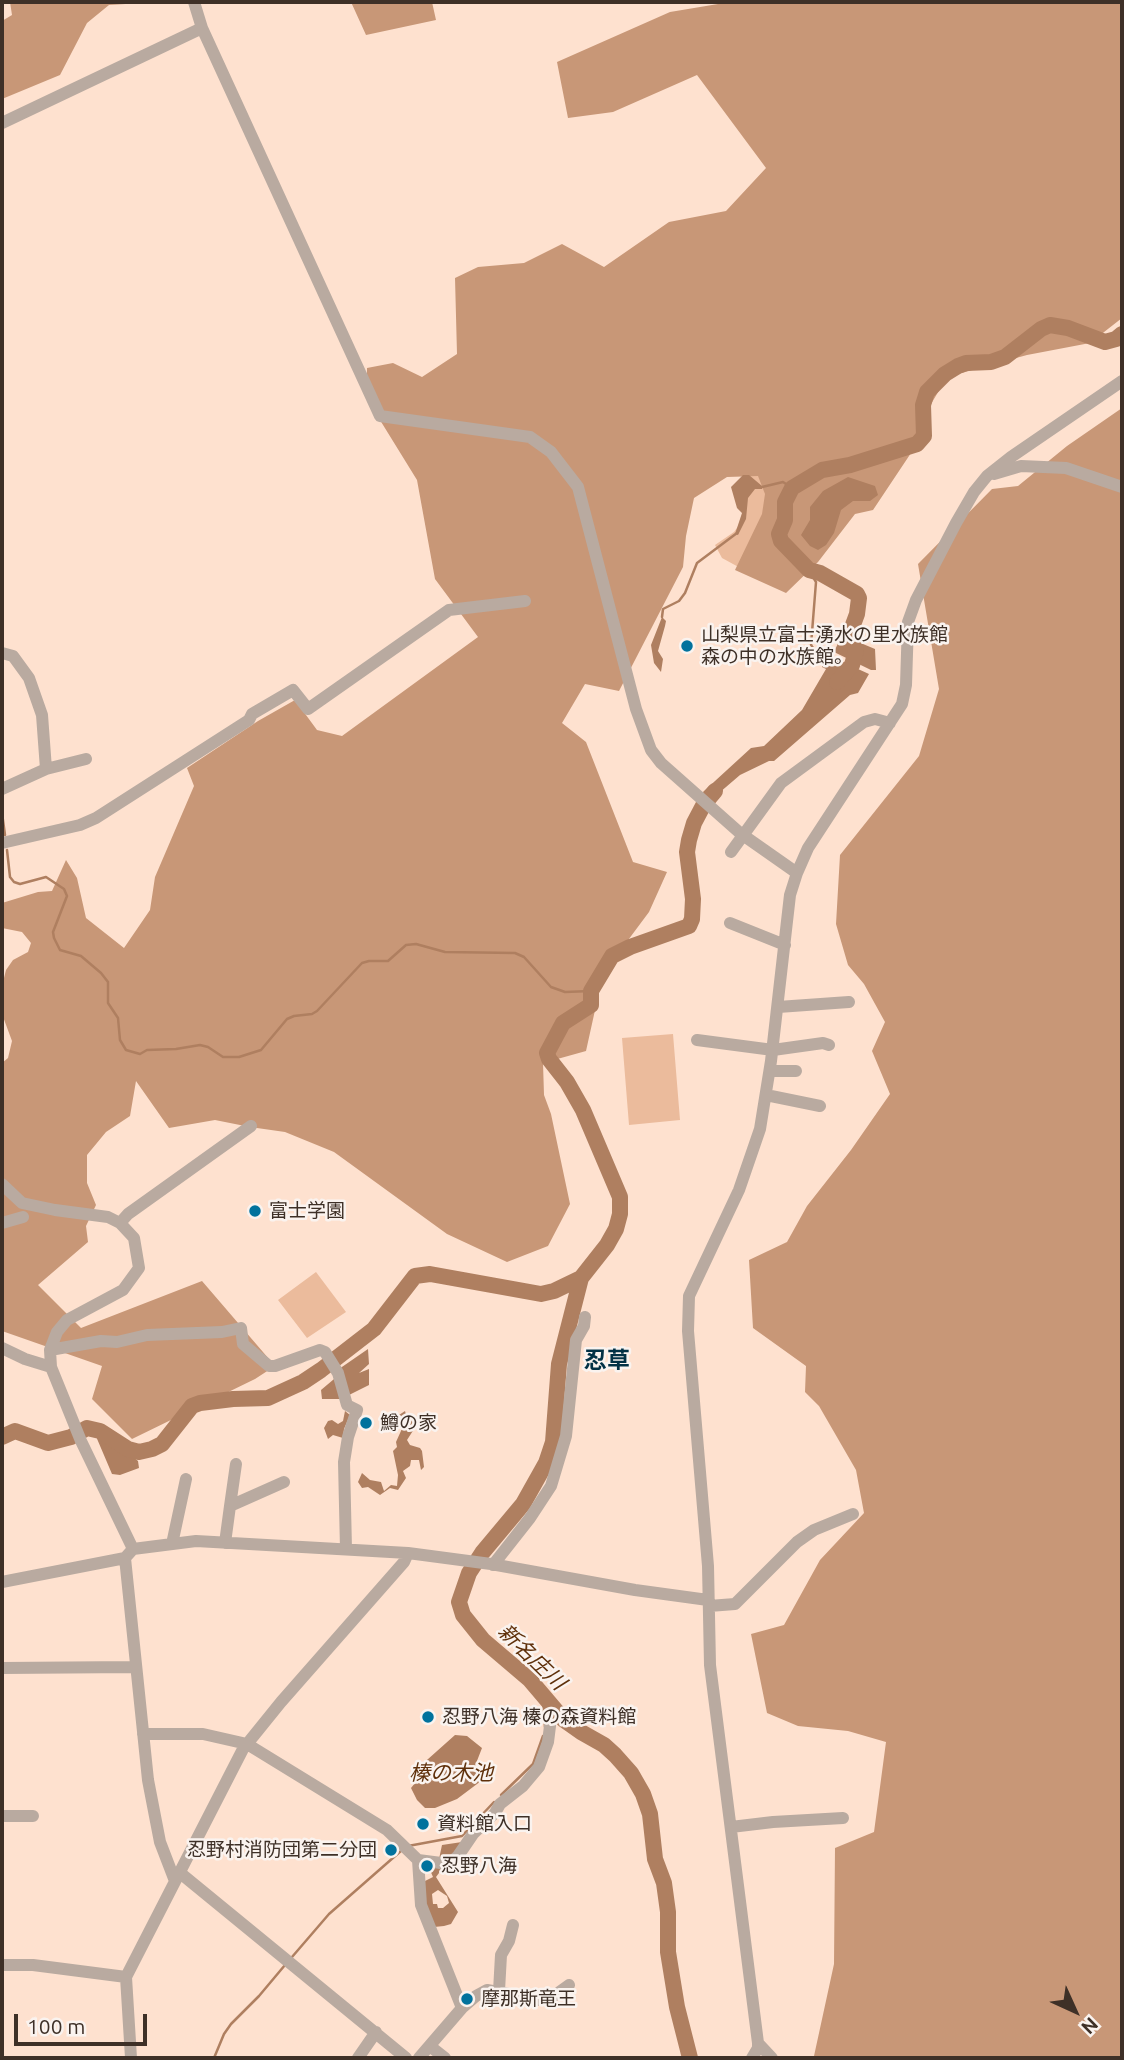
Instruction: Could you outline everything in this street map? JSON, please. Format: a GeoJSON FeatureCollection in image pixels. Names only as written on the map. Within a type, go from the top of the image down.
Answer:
{"type":"FeatureCollection","features":[{"type":"Feature","properties":{"kind":"street"},"geometry":{"type":"LineString","coordinates":[[194,2],[202,28],[380,416],[530,437],[551,452],[578,487],[645,739],[661,763],[691,790],[742,834],[797,873]]}},
{"type":"Feature","properties":{"kind":"street"},"geometry":{"type":"LineString","coordinates":[[2,123],[202,28]]}},
{"type":"Feature","properties":{"kind":"street"},"geometry":{"type":"LineString","coordinates":[[752,2058],[758,2043],[710,1664],[706,1527],[688,1331],[689,1296],[739,1190],[760,1129],[773,1050],[790,895],[797,873],[808,848],[902,704],[906,685],[908,622],[916,600],[956,523],[987,476],[1122,381]]}},
{"type":"Feature","properties":{"kind":"street"},"geometry":{"type":"LineString","coordinates":[[987,476],[1021,466],[1066,468],[1122,487]]}},
{"type":"Feature","properties":{"kind":"street"},"geometry":{"type":"LineString","coordinates":[[2,843],[79,825],[96,818],[249,720],[252,713],[293,690],[308,709],[449,610],[525,601]]}},
{"type":"Feature","properties":{"kind":"street"},"geometry":{"type":"LineString","coordinates":[[2,653],[13,656],[29,678],[42,715],[46,769]]}},
{"type":"Feature","properties":{"kind":"street"},"geometry":{"type":"LineString","coordinates":[[731,852],[781,783],[864,722],[875,719],[890,723]]}},
{"type":"Feature","properties":{"kind":"street"},"geometry":{"type":"LineString","coordinates":[[2,789],[46,769],[86,759]]}},
{"type":"Feature","properties":{"kind":"street"},"geometry":{"type":"LineString","coordinates":[[730,923],[785,946]]}},
{"type":"Feature","properties":{"kind":"street"},"geometry":{"type":"LineString","coordinates":[[778,1007],[849,1002]]}},
{"type":"Feature","properties":{"kind":"street"},"geometry":{"type":"LineString","coordinates":[[698,1040],[773,1050],[823,1043],[829,1045]]}},
{"type":"Feature","properties":{"kind":"street"},"geometry":{"type":"LineString","coordinates":[[770,1071],[796,1071]]}},
{"type":"Feature","properties":{"kind":"street"},"geometry":{"type":"LineString","coordinates":[[766,1095],[820,1106]]}},
{"type":"Feature","properties":{"kind":"street"},"geometry":{"type":"LineString","coordinates":[[120,1223],[128,1214],[251,1126]]}},
{"type":"Feature","properties":{"kind":"street"},"geometry":{"type":"LineString","coordinates":[[2,1184],[22,1203],[108,1217],[120,1223],[134,1238],[139,1268],[123,1290],[67,1320],[57,1332],[50,1350],[51,1367],[129,1554],[135,1667],[148,1780],[160,1842],[177,1876],[406,2058]]}},
{"type":"Feature","properties":{"kind":"street"},"geometry":{"type":"LineString","coordinates":[[2,1223],[23,1217]]}},
{"type":"Feature","properties":{"kind":"street"},"geometry":{"type":"LineString","coordinates":[[492,1565],[530,1518],[551,1486],[566,1436],[576,1340],[584,1326],[585,1317]]}},
{"type":"Feature","properties":{"kind":"street"},"geometry":{"type":"LineString","coordinates":[[50,1350],[101,1341],[117,1342],[147,1335],[222,1332],[241,1328],[243,1344],[262,1363],[269,1366],[320,1350],[325,1352],[338,1373],[346,1405],[357,1410],[348,1437],[344,1462],[346,1549]]}},
{"type":"Feature","properties":{"kind":"street"},"geometry":{"type":"LineString","coordinates":[[2,1348],[51,1367]]}},
{"type":"Feature","properties":{"kind":"street"},"geometry":{"type":"LineString","coordinates":[[225,1543],[236,1464]]}},
{"type":"Feature","properties":{"kind":"street"},"geometry":{"type":"LineString","coordinates":[[172,1544],[186,1479]]}},
{"type":"Feature","properties":{"kind":"street"},"geometry":{"type":"LineString","coordinates":[[230,1506],[284,1482]]}},
{"type":"Feature","properties":{"kind":"street"},"geometry":{"type":"LineString","coordinates":[[2,1582],[196,1541],[408,1553],[465,1560],[709,1603],[735,1604],[797,1542],[814,1530],[853,1514]]}},
{"type":"Feature","properties":{"kind":"street"},"geometry":{"type":"LineString","coordinates":[[131,2058],[126,1977],[247,1744],[404,1562],[408,1553]]}},
{"type":"Feature","properties":{"kind":"street"},"geometry":{"type":"LineString","coordinates":[[2,1668],[135,1667]]}},
{"type":"Feature","properties":{"kind":"street"},"geometry":{"type":"LineString","coordinates":[[143,1734],[203,1734],[247,1744],[387,1830],[418,1860],[443,1863],[495,1813],[500,1804],[523,1786],[539,1767],[548,1742],[550,1726]]}},
{"type":"Feature","properties":{"kind":"street"},"geometry":{"type":"LineString","coordinates":[[2,1816],[33,1816]]}},
{"type":"Feature","properties":{"kind":"street"},"geometry":{"type":"LineString","coordinates":[[731,1827],[843,1818]]}},
{"type":"Feature","properties":{"kind":"street"},"geometry":{"type":"LineString","coordinates":[[418,1860],[421,1905],[462,2008]]}},
{"type":"Feature","properties":{"kind":"street"},"geometry":{"type":"LineString","coordinates":[[499,1991],[501,1955],[509,1941],[513,1924]]}},
{"type":"Feature","properties":{"kind":"street"},"geometry":{"type":"LineString","coordinates":[[2,1965],[33,1965],[126,1977]]}},
{"type":"Feature","properties":{"kind":"street"},"geometry":{"type":"LineString","coordinates":[[419,2058],[462,2008],[487,1990],[541,2000],[551,1998],[569,1986]]}},
{"type":"Feature","properties":{"kind":"street"},"geometry":{"type":"LineString","coordinates":[[358,2058],[376,2032]]}},
{"type":"Feature","properties":{"kind":"street"},"geometry":{"type":"LineString","coordinates":[[758,2043],[772,2058]]}},
{"type":"Feature","properties":{"kind":"street"},"geometry":{"type":"LineString","coordinates":[[431,2047],[445,2058]]}},
{"type":"Feature","properties":{"kind":"shaded area"},"geometry":{"type":"Polygon","coordinates":[[[10,2],[159,2],[109,5],[87,23],[60,75],[2,99],[2,21],[12,15],[10,2]]]}},
{"type":"Feature","properties":{"kind":"shaded area"},"geometry":{"type":"Polygon","coordinates":[[[351,2],[432,2],[436,20],[366,35],[351,2]]]}},
{"type":"Feature","properties":{"kind":"shaded area"},"geometry":{"type":"Polygon","coordinates":[[[730,2],[1122,2],[1122,318],[1090,343],[1027,355],[947,377],[931,404],[911,453],[873,510],[855,514],[818,562],[786,593],[735,570],[762,514],[765,494],[758,476],[727,477],[694,498],[683,567],[619,691],[585,684],[562,723],[586,742],[633,862],[667,872],[649,912],[614,959],[601,983],[586,1051],[543,1063],[544,1095],[551,1114],[570,1204],[548,1246],[507,1262],[447,1234],[334,1152],[285,1132],[215,1120],[169,1128],[136,1081],[130,1116],[106,1132],[87,1155],[87,1183],[96,1205],[86,1226],[88,1242],[38,1285],[81,1328],[202,1281],[275,1366],[255,1379],[132,1439],[92,1399],[102,1366],[2,1331],[2,1063],[8,1058],[12,1041],[2,1014],[2,986],[6,970],[13,960],[28,952],[31,943],[22,932],[2,928],[2,903],[38,892],[52,891],[66,860],[77,878],[86,918],[124,948],[150,910],[155,877],[194,786],[187,768],[295,700],[317,730],[342,736],[478,637],[435,579],[417,480],[367,399],[367,368],[393,363],[422,377],[457,354],[455,278],[478,267],[524,263],[562,244],[604,267],[669,222],[726,211],[766,168],[697,75],[613,112],[568,118],[557,62],[670,12],[730,2]]]}},
{"type":"Feature","properties":{"kind":"shaded area"},"geometry":{"type":"Polygon","coordinates":[[[1122,408],[1122,2058],[814,2056],[834,1964],[835,1848],[874,1832],[886,1742],[848,1731],[798,1726],[767,1713],[751,1634],[784,1625],[820,1560],[864,1513],[856,1470],[819,1406],[805,1392],[806,1366],[753,1328],[749,1260],[787,1242],[807,1206],[890,1094],[872,1051],[885,1022],[864,984],[848,965],[836,924],[840,855],[919,756],[939,689],[918,564],[992,489],[1018,486],[1067,446],[1122,408]]]}},
{"type":"Feature","properties":{"kind":"shaded area"},"geometry":{"type":"Polygon","coordinates":[[[749,472],[791,472],[744,570],[722,558],[715,545],[734,532],[745,517],[749,472]]]}},
{"type":"Feature","properties":{"kind":"shaded area"},"geometry":{"type":"Polygon","coordinates":[[[673,1034],[680,1120],[629,1125],[622,1038],[673,1034]]]}},
{"type":"Feature","properties":{"kind":"shaded area"},"geometry":{"type":"Polygon","coordinates":[[[316,1272],[346,1312],[307,1338],[278,1300],[316,1272]]]}},
{"type":"Feature","properties":{"kind":"water"},"geometry":{"type":"Polygon","coordinates":[[[743,475],[749,475],[762,489],[755,489],[748,498],[746,519],[738,535],[735,534],[742,513],[737,508],[731,487],[743,475]]]}},
{"type":"Feature","properties":{"kind":"water"},"geometry":{"type":"Polygon","coordinates":[[[848,477],[875,486],[878,495],[870,501],[853,501],[841,510],[834,533],[826,545],[818,550],[810,546],[801,535],[810,520],[810,507],[823,491],[848,477]]]}},
{"type":"Feature","properties":{"kind":"water"},"geometry":{"type":"Polygon","coordinates":[[[662,617],[666,621],[658,651],[663,659],[661,672],[654,663],[651,645],[662,617]]]}},
{"type":"Feature","properties":{"kind":"water"},"geometry":{"type":"Polygon","coordinates":[[[847,624],[863,644],[875,649],[876,670],[834,652],[847,624]]]}},
{"type":"Feature","properties":{"kind":"water"},"geometry":{"type":"Polygon","coordinates":[[[825,654],[869,674],[858,693],[850,695],[774,761],[740,775],[719,793],[715,803],[703,792],[751,748],[764,746],[802,710],[826,669],[822,667],[825,654]]]}},
{"type":"Feature","properties":{"kind":"water"},"geometry":{"type":"Polygon","coordinates":[[[368,1349],[369,1364],[359,1373],[369,1369],[369,1385],[341,1399],[322,1399],[321,1390],[340,1374],[339,1369],[368,1349]]]}},
{"type":"Feature","properties":{"kind":"water"},"geometry":{"type":"Polygon","coordinates":[[[345,1411],[350,1415],[343,1438],[333,1435],[328,1439],[324,1428],[328,1421],[332,1420],[338,1424],[343,1421],[345,1411]]]}},
{"type":"Feature","properties":{"kind":"water"},"geometry":{"type":"Polygon","coordinates":[[[405,1411],[407,1418],[414,1418],[418,1423],[407,1440],[410,1445],[422,1451],[424,1467],[421,1470],[419,1460],[411,1460],[410,1466],[403,1471],[406,1478],[398,1490],[390,1488],[380,1495],[368,1487],[362,1488],[358,1482],[362,1473],[370,1480],[381,1482],[384,1491],[391,1485],[397,1486],[398,1475],[393,1451],[397,1447],[396,1442],[405,1422],[399,1415],[405,1411]]]}},
{"type":"Feature","properties":{"kind":"water"},"geometry":{"type":"Polygon","coordinates":[[[102,1433],[138,1461],[139,1468],[120,1475],[112,1474],[95,1434],[102,1433]]]}},
{"type":"Feature","properties":{"kind":"water","name":"榛の木池"},"geometry":{"type":"Polygon","coordinates":[[[455,1735],[467,1736],[482,1748],[475,1766],[476,1771],[485,1778],[457,1799],[435,1808],[425,1808],[411,1788],[415,1783],[418,1768],[455,1735]]]}},
{"type":"Feature","properties":{"kind":"water"},"geometry":{"type":"Polygon","coordinates":[[[462,1842],[450,1860],[439,1859],[442,1845],[462,1842]]]}},
{"type":"Feature","properties":{"kind":"water"},"geometry":{"type":"Polygon","coordinates":[[[433,1867],[442,1869],[436,1877],[458,1912],[451,1924],[434,1927],[424,1899],[425,1881],[433,1877],[430,1870],[433,1867]],[[438,1890],[432,1894],[433,1904],[443,1908],[449,1903],[447,1896],[438,1890]]]}},
{"type":"Feature","properties":{"kind":"waterway"},"geometry":{"type":"LineString","coordinates":[[837,682],[852,665],[856,651],[850,633],[859,598],[857,594],[820,573],[809,570],[781,541],[779,534],[785,520],[785,502],[792,488],[822,470],[850,465],[917,444],[924,436],[923,405],[927,392],[945,374],[958,366],[991,362],[1005,357],[1050,325],[1068,328],[1105,342],[1122,334]]}},
{"type":"Feature","properties":{"kind":"waterway"},"geometry":{"type":"LineString","coordinates":[[762,487],[783,482],[792,488]]}},
{"type":"Feature","properties":{"kind":"waterway"},"geometry":{"type":"LineString","coordinates":[[662,617],[663,609],[679,601],[685,593],[697,563],[737,533]]}},
{"type":"Feature","properties":{"kind":"waterway"},"geometry":{"type":"LineString","coordinates":[[809,570],[816,582],[811,645],[815,651]]}},
{"type":"Feature","properties":{"kind":"waterway"},"geometry":{"type":"LineString","coordinates":[[2,1437],[15,1431],[48,1443],[71,1437],[87,1428],[100,1431],[128,1449],[139,1452],[152,1449],[162,1444],[192,1406],[233,1399],[268,1398],[303,1382],[374,1329],[415,1276],[430,1274],[541,1294],[581,1278],[616,1229],[620,1214],[620,1197],[583,1110],[547,1053],[563,1023],[591,1005],[591,991],[612,956],[689,926],[693,899],[687,852],[689,840],[704,804],[715,791]]}},
{"type":"Feature","properties":{"kind":"waterway"},"geometry":{"type":"LineString","coordinates":[[2,813],[5,835]]}},
{"type":"Feature","properties":{"kind":"waterway"},"geometry":{"type":"LineString","coordinates":[[7,850],[10,877],[14,882],[20,884],[46,877],[64,889],[67,896],[53,932],[54,938],[60,950],[81,956],[108,982],[108,1003],[118,1018],[120,1040],[126,1050],[140,1054],[147,1050],[200,1045],[223,1057],[239,1057],[261,1050],[287,1019],[317,1011],[362,963],[388,961],[406,945],[416,944],[445,952],[515,953],[524,957],[551,987],[565,992],[591,991]]}},
{"type":"Feature","properties":{"kind":"waterway","name":"新名庄川"},"geometry":{"type":"LineString","coordinates":[[581,1278],[559,1364],[553,1442],[546,1463],[523,1504],[469,1573],[459,1602],[463,1615],[483,1640],[530,1680],[564,1720],[615,1755],[631,1773],[643,1794],[650,1814],[655,1859],[664,1883],[668,1912],[668,1952],[677,2007],[690,2058]]}},
{"type":"Feature","properties":{"kind":"waterway"},"geometry":{"type":"LineString","coordinates":[[539,1689],[545,1727]]}},
{"type":"Feature","properties":{"kind":"waterway"},"geometry":{"type":"LineString","coordinates":[[501,1795],[533,1764],[543,1736]]}},
{"type":"Feature","properties":{"kind":"waterway"},"geometry":{"type":"LineString","coordinates":[[408,1846],[462,1836],[494,1802]]}},
{"type":"Feature","properties":{"kind":"waterway"},"geometry":{"type":"LineString","coordinates":[[292,1957],[329,1914],[402,1850]]}},
{"type":"Feature","properties":{"kind":"waterway"},"geometry":{"type":"LineString","coordinates":[[214,2058],[231,2024],[285,1965]]}},
{"type":"Feature","properties":{"kind":"place","name":"山梨県立富士湧水の里水族館 森の中の水族館。"},"geometry":{"type":"Point","coordinates":[687,646]}},
{"type":"Feature","properties":{"kind":"place","name":"富士学園"},"geometry":{"type":"Point","coordinates":[255,1211]}},
{"type":"Feature","properties":{"kind":"place","name":"鱒の家"},"geometry":{"type":"Point","coordinates":[366,1423]}},
{"type":"Feature","properties":{"kind":"place","name":"忍野八海 榛の森資料館"},"geometry":{"type":"Point","coordinates":[428,1717]}},
{"type":"Feature","properties":{"kind":"place","name":"資料館入口"},"geometry":{"type":"Point","coordinates":[423,1824]}},
{"type":"Feature","properties":{"kind":"place","name":"忍野村消防団第二分団"},"geometry":{"type":"Point","coordinates":[391,1850]}},
{"type":"Feature","properties":{"kind":"place","name":"忍野八海"},"geometry":{"type":"Point","coordinates":[427,1866]}},
{"type":"Feature","properties":{"kind":"place","name":"摩那斯竜王"},"geometry":{"type":"Point","coordinates":[467,1999]}},
{"type":"Feature","properties":{"kind":"district","name":"忍草"},"geometry":{"type":"Point","coordinates":[607,1360]}}]}
